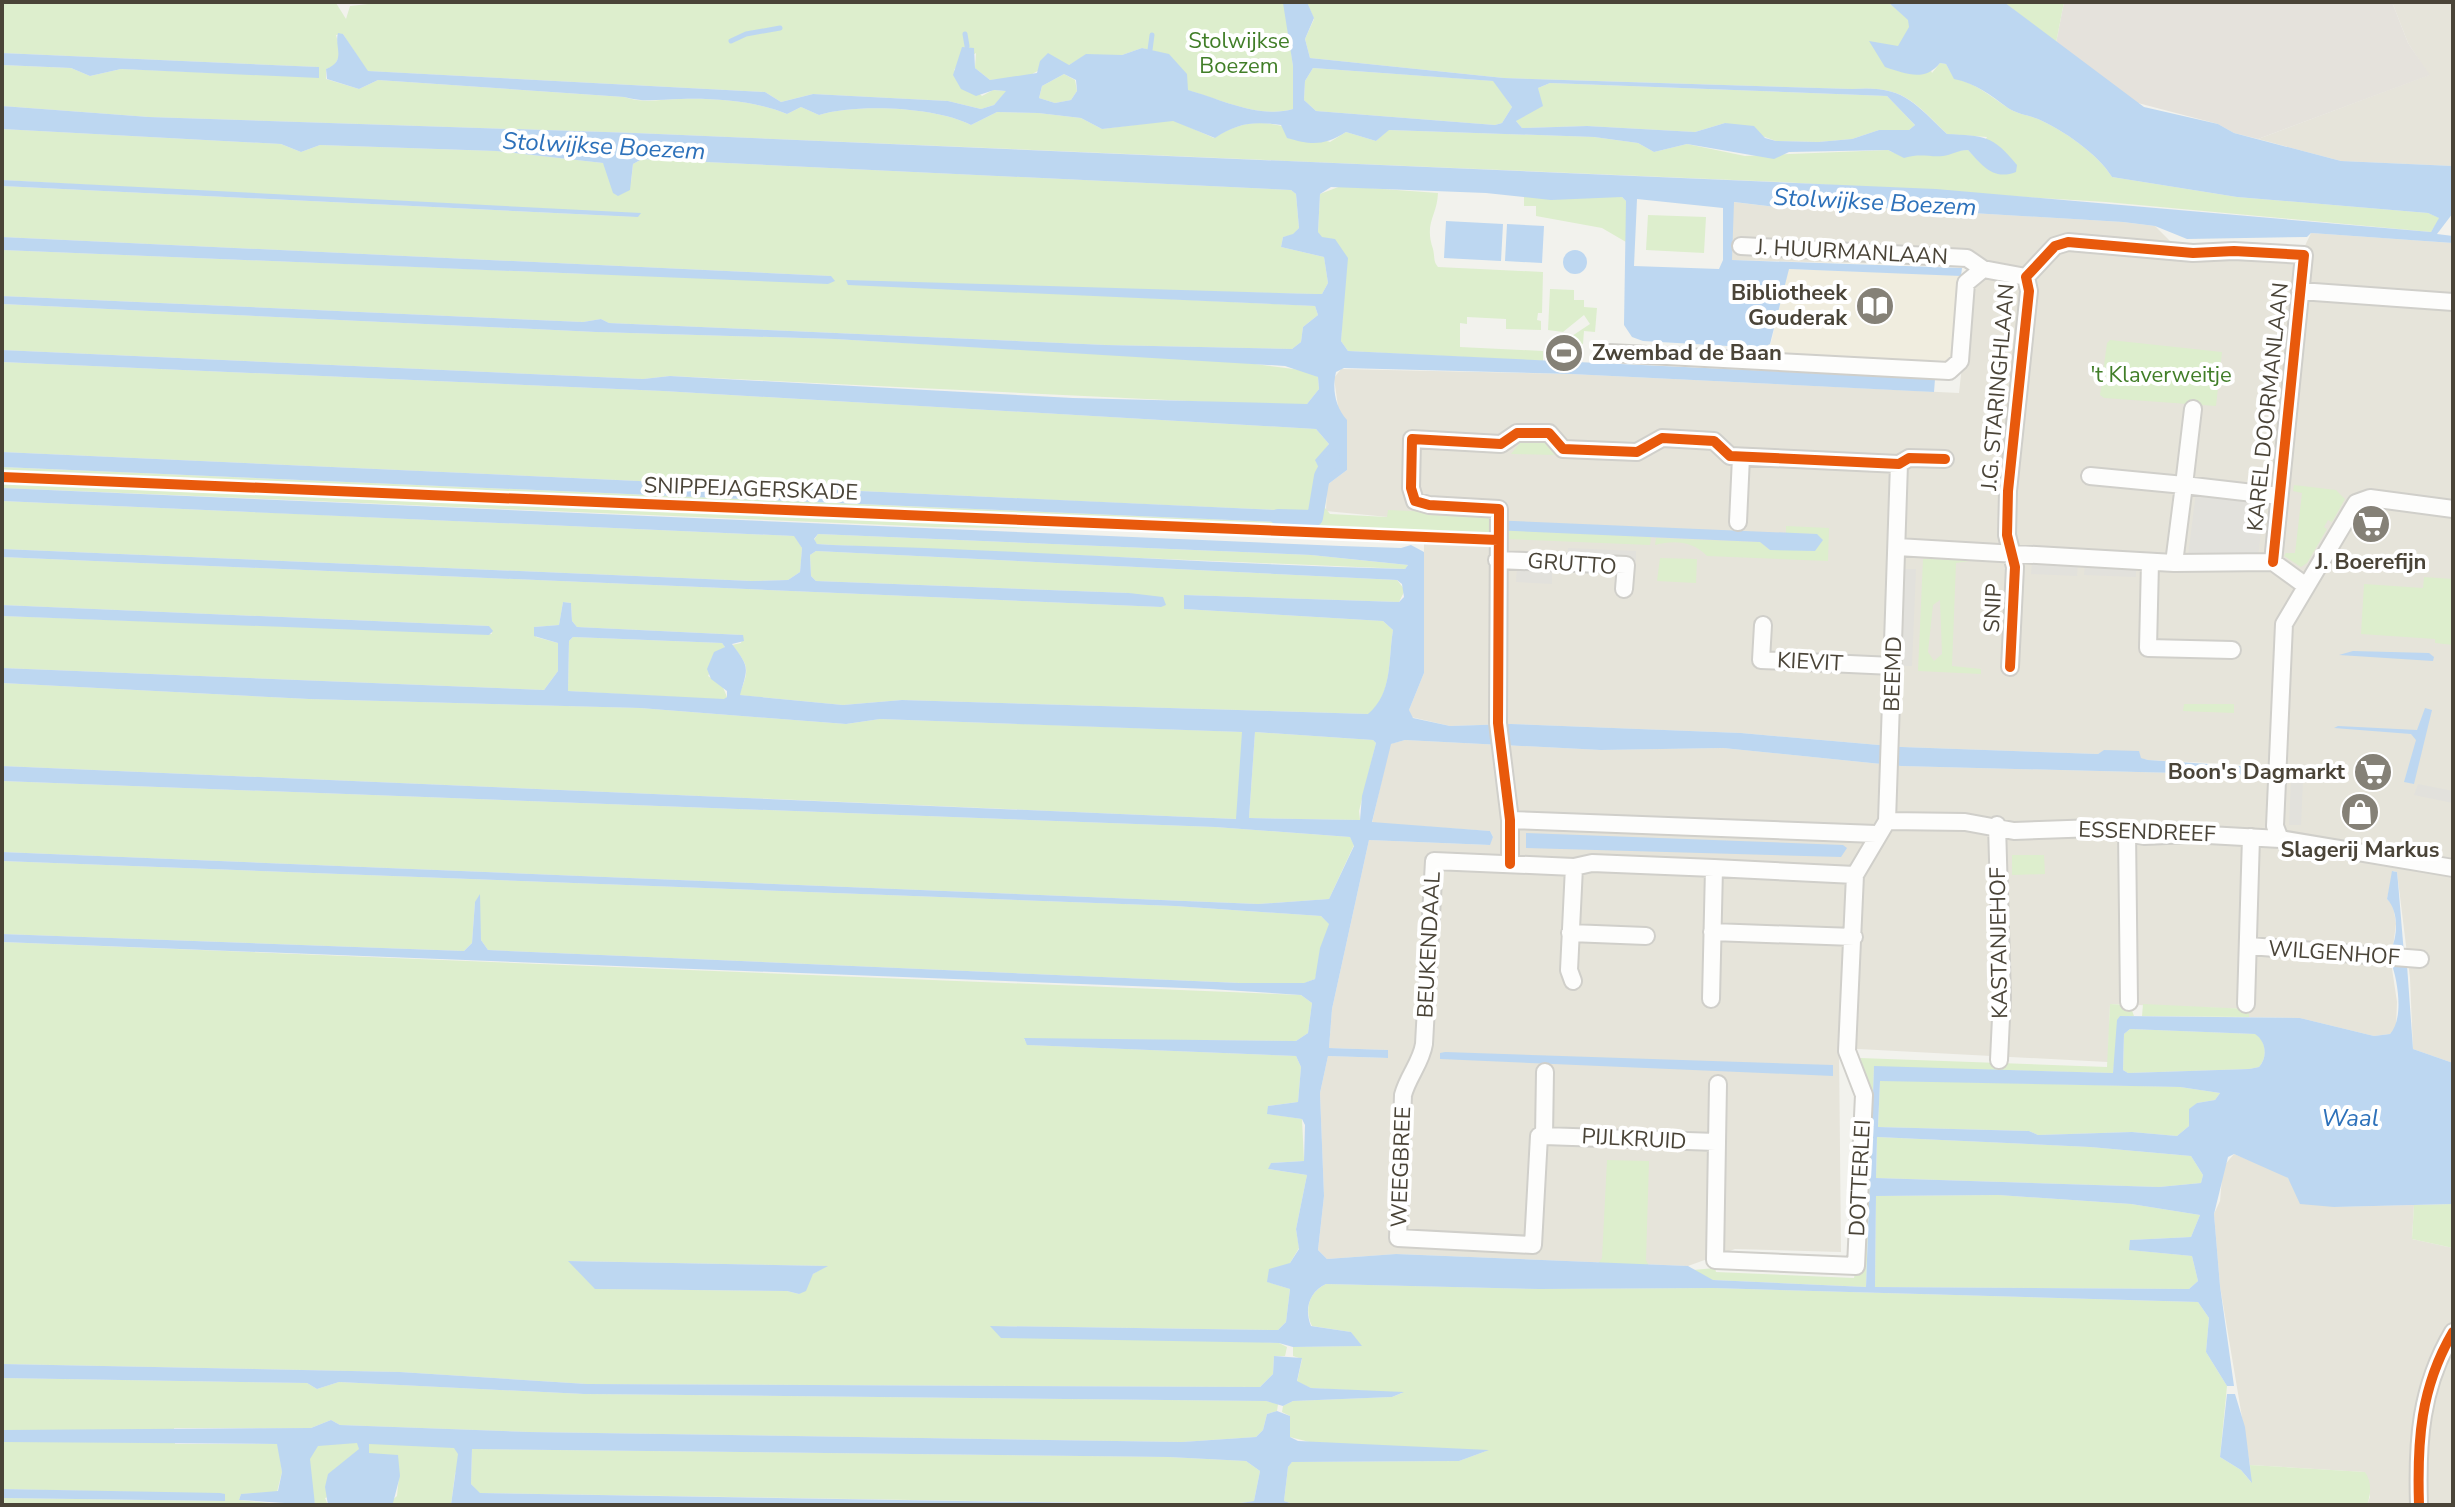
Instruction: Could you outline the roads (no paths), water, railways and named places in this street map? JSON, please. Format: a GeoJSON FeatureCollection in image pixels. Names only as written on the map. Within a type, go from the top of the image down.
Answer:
{"type":"FeatureCollection","features":[{"type":"Feature","properties":{"kind":"street","name":"J.G. STARINGHLAAN"},"geometry":{"type":"LineString","coordinates":[[2026,277],[2055,246],[2068,242],[2193,253],[2304,255]]}},
{"type":"Feature","properties":{"kind":"street","name":"J. HUURMANLAAN"},"geometry":{"type":"LineString","coordinates":[[1610,353],[1949,371],[1960,361],[1966,283],[1983,269],[1967,258],[1741,246]]}},
{"type":"Feature","properties":{"kind":"street","name":"KAREL DOORMANLAAN"},"geometry":{"type":"LineString","coordinates":[[2273,562],[2304,255]]}},
{"type":"Feature","properties":{"kind":"street","name":"J.G. STARINGHLAAN"},"geometry":{"type":"LineString","coordinates":[[1983,269],[2014,272],[2026,277]]}},
{"type":"Feature","properties":{"kind":"street","name":"J.G. STARINGHLAAN"},"geometry":{"type":"LineString","coordinates":[[2010,552],[2008,483],[2029,291],[2026,277]]}},
{"type":"Feature","properties":{"kind":"street"},"geometry":{"type":"LineString","coordinates":[[2300,291],[2453,302]]}},
{"type":"Feature","properties":{"kind":"street"},"geometry":{"type":"LineString","coordinates":[[2174,563],[2193,409]]}},
{"type":"Feature","properties":{"kind":"street"},"geometry":{"type":"LineString","coordinates":[[1510,864],[1510,820],[1498,723],[1499,509],[1429,505],[1415,501],[1411,488],[1412,439],[1501,444],[1517,433],[1543,432],[1549,433],[1563,449],[1637,452],[1662,438],[1714,441],[1730,456],[1741,457],[1899,464],[1909,458],[1945,459]]}},
{"type":"Feature","properties":{"kind":"street"},"geometry":{"type":"LineString","coordinates":[[1738,522],[1741,457]]}},
{"type":"Feature","properties":{"kind":"street","name":"BEEMD"},"geometry":{"type":"LineString","coordinates":[[1855,875],[1882,828],[1889,771],[1899,464]]}},
{"type":"Feature","properties":{"kind":"street"},"geometry":{"type":"LineString","coordinates":[[2090,476],[2279,496]]}},
{"type":"Feature","properties":{"kind":"street"},"geometry":{"type":"LineString","coordinates":[[2280,839],[2275,826],[2284,624],[2356,503],[2370,498],[2453,509]]}},
{"type":"Feature","properties":{"kind":"street","name":"SNIP"},"geometry":{"type":"LineString","coordinates":[[1897,547],[2174,563],[2273,562]]}},
{"type":"Feature","properties":{"kind":"street","name":"SNIP"},"geometry":{"type":"LineString","coordinates":[[2010,552],[2015,567],[2010,667]]}},
{"type":"Feature","properties":{"kind":"street","name":"GRUTTO"},"geometry":{"type":"LineString","coordinates":[[1497,560],[1626,565],[1624,589]]}},
{"type":"Feature","properties":{"kind":"street"},"geometry":{"type":"LineString","coordinates":[[2150,562],[2148,648],[2232,650]]}},
{"type":"Feature","properties":{"kind":"street"},"geometry":{"type":"LineString","coordinates":[[2273,562],[2306,586]]}},
{"type":"Feature","properties":{"kind":"street","name":"KIEVIT"},"geometry":{"type":"LineString","coordinates":[[1763,625],[1761,660],[1893,666]]}},
{"type":"Feature","properties":{"kind":"street","name":"ESSENDREEF"},"geometry":{"type":"LineString","coordinates":[[1510,820],[1882,828],[1997,825],[2014,831],[2096,828],[2144,836],[2280,839],[2453,868]]}},
{"type":"Feature","properties":{"kind":"street","name":"KASTANJEHOF"},"geometry":{"type":"LineString","coordinates":[[1997,825],[2002,997],[1999,1060]]}},
{"type":"Feature","properties":{"kind":"street"},"geometry":{"type":"LineString","coordinates":[[2127,831],[2129,1002]]}},
{"type":"Feature","properties":{"kind":"street"},"geometry":{"type":"LineString","coordinates":[[2246,1004],[2251,837]]}},
{"type":"Feature","properties":{"kind":"street","name":"BEUKENDAAL"},"geometry":{"type":"LineString","coordinates":[[1424,1044],[1434,861],[1574,867],[1592,863],[1855,875]]}},
{"type":"Feature","properties":{"kind":"street"},"geometry":{"type":"LineString","coordinates":[[1573,981],[1569,970],[1574,867]]}},
{"type":"Feature","properties":{"kind":"street"},"geometry":{"type":"LineString","coordinates":[[1711,999],[1714,868]]}},
{"type":"Feature","properties":{"kind":"street"},"geometry":{"type":"LineString","coordinates":[[1712,932],[1854,937],[1855,875]]}},
{"type":"Feature","properties":{"kind":"street"},"geometry":{"type":"LineString","coordinates":[[1570,933],[1646,936]]}},
{"type":"Feature","properties":{"kind":"street","name":"DOTTERLEI"},"geometry":{"type":"LineString","coordinates":[[1715,1260],[1856,1266],[1864,1095],[1847,1051],[1854,937]]}},
{"type":"Feature","properties":{"kind":"street","name":"WILGENHOF"},"geometry":{"type":"LineString","coordinates":[[2249,946],[2406,958]]}},
{"type":"Feature","properties":{"kind":"street","name":"WEEGBREE"},"geometry":{"type":"LineString","coordinates":[[1424,1044],[1422,1057],[1407,1079],[1403,1095],[1398,1238],[1533,1245],[1539,1136],[1548,1136],[1545,1072]]}},
{"type":"Feature","properties":{"kind":"street","name":"PIJLKRUID"},"geometry":{"type":"LineString","coordinates":[[1715,1260],[1718,1084]]}},
{"type":"Feature","properties":{"kind":"street","name":"PIJLKRUID"},"geometry":{"type":"LineString","coordinates":[[1548,1136],[1716,1142]]}},
{"type":"Feature","properties":{"kind":"street"},"geometry":{"type":"LineString","coordinates":[[2419,1505],[2422,1410],[2427,1385],[2453,1332]]}},
{"type":"Feature","properties":{"kind":"water"},"geometry":{"type":"Polygon","coordinates":[[[1307,2],[1314,18],[1305,39],[1310,58],[1504,78],[1883,90],[1915,104],[1947,134],[1979,137],[1994,143],[2017,165],[2016,172],[1994,173],[1968,150],[1943,156],[1904,158],[1888,150],[1789,152],[1774,159],[1687,144],[1654,152],[1638,143],[1594,137],[1389,130],[1376,141],[1346,132],[1331,140],[1310,143],[1287,138],[1281,125],[1262,123],[1238,126],[1215,138],[1173,121],[1102,129],[1081,118],[1038,113],[997,112],[971,125],[939,114],[896,109],[854,109],[819,115],[801,107],[787,114],[749,103],[721,100],[646,100],[378,80],[359,89],[327,79],[326,69],[338,58],[338,33],[343,34],[368,71],[765,92],[781,102],[813,94],[948,101],[981,109],[994,105],[1006,91],[994,90],[976,96],[961,89],[953,75],[962,47],[974,48],[975,68],[990,80],[1037,73],[1040,61],[1048,53],[1069,65],[1086,54],[1122,55],[1142,48],[1169,54],[1187,74],[1188,90],[1240,107],[1267,112],[1293,109],[1293,66],[1283,3],[1307,2]],[[1313,68],[1305,81],[1304,100],[1316,111],[1495,125],[1502,123],[1512,107],[1493,81],[1313,68]],[[1064,74],[1042,86],[1039,98],[1055,103],[1071,100],[1077,91],[1076,80],[1064,74]],[[1550,83],[1538,88],[1543,106],[1516,121],[1522,128],[1587,126],[1695,132],[1725,123],[1754,126],[1765,138],[1776,141],[1818,142],[1852,139],[1879,130],[1909,130],[1915,125],[1887,96],[1550,83]]]}},
{"type":"Feature","properties":{"kind":"water","name":"Stolwijkse Boezem"},"geometry":{"type":"Polygon","coordinates":[[[1888,2],[2004,2],[2144,107],[2218,124],[2234,133],[2341,161],[2453,166],[2453,213],[2437,234],[2453,236],[2453,243],[2311,233],[2307,237],[2187,239],[2155,226],[2123,222],[1888,208],[1784,208],[1734,202],[1732,260],[1962,268],[1961,276],[1789,269],[1770,344],[1762,348],[1643,341],[1632,337],[1624,325],[1626,201],[1622,197],[1551,200],[1486,193],[1331,187],[1320,194],[1318,232],[1322,237],[1335,239],[1348,258],[1341,341],[1348,351],[1935,379],[1934,392],[1571,374],[1344,368],[1336,372],[1334,385],[1337,404],[1347,420],[1347,470],[1327,485],[1315,460],[1329,444],[1316,429],[663,391],[2,362],[2,350],[643,379],[670,376],[1073,398],[1307,404],[1319,389],[1318,377],[1285,366],[835,339],[596,332],[2,304],[2,296],[583,322],[601,319],[609,323],[1106,345],[1292,349],[1301,342],[1303,327],[1318,315],[1315,306],[848,285],[846,280],[1316,294],[1322,294],[1328,283],[1324,257],[1281,247],[1283,237],[1299,228],[1296,194],[1291,190],[642,159],[633,164],[630,190],[618,196],[613,193],[603,163],[496,151],[320,145],[301,152],[281,144],[2,129],[2,106],[149,117],[635,133],[1936,189],[2431,232],[2439,218],[2428,213],[2237,197],[2112,177],[2089,151],[2069,136],[2038,119],[2011,110],[1976,87],[1954,79],[1946,64],[1940,63],[1928,73],[1915,75],[1885,67],[1869,41],[1898,46],[1909,27],[1908,20],[1888,2]],[[1637,199],[1634,266],[1719,269],[1723,260],[1723,208],[1637,199]]]}},
{"type":"Feature","properties":{"kind":"water"},"geometry":{"type":"Polygon","coordinates":[[[2,53],[319,67],[319,78],[121,69],[90,76],[71,68],[2,65],[2,53]]]}},
{"type":"Feature","properties":{"kind":"water"},"geometry":{"type":"Polygon","coordinates":[[[2,180],[641,213],[638,217],[2,186],[2,180]]]}},
{"type":"Feature","properties":{"kind":"water"},"geometry":{"type":"Polygon","coordinates":[[[1446,221],[1503,224],[1501,261],[1444,258],[1446,221]]]}},
{"type":"Feature","properties":{"kind":"water"},"geometry":{"type":"Polygon","coordinates":[[[1507,224],[1544,226],[1542,263],[1505,261],[1507,224]]]}},
{"type":"Feature","properties":{"kind":"water"},"geometry":{"type":"Polygon","coordinates":[[[2,237],[831,276],[835,281],[828,284],[2,250],[2,237]]]}},
{"type":"Feature","properties":{"kind":"water"},"geometry":{"type":"Polygon","coordinates":[[[1575,250],[1583,254],[1587,262],[1583,270],[1575,274],[1567,270],[1563,262],[1567,254],[1575,250]]]}},
{"type":"Feature","properties":{"kind":"water"},"geometry":{"type":"Polygon","coordinates":[[[2,452],[1300,511],[1299,523],[2,467],[2,452]]]}},
{"type":"Feature","properties":{"kind":"water","name":"Waal"},"geometry":{"type":"Polygon","coordinates":[[[2,488],[1341,546],[1401,548],[1411,545],[1424,552],[1424,673],[1409,710],[1413,718],[1450,726],[1511,724],[1741,733],[1902,747],[2098,754],[2104,750],[2139,751],[2141,758],[2148,760],[2254,767],[2254,775],[1901,766],[1723,748],[1601,750],[1405,740],[1391,744],[1372,822],[1490,831],[1493,837],[1490,845],[1369,840],[1332,1009],[1329,1048],[1388,1050],[1388,1058],[1328,1056],[1320,1093],[1324,1196],[1318,1250],[1327,1259],[1396,1254],[1688,1266],[1713,1280],[1866,1287],[1874,1066],[2113,1073],[2117,1020],[2120,1016],[2300,1018],[2374,1036],[2390,1034],[2398,1010],[2396,979],[2391,962],[2407,965],[2413,1049],[2453,1063],[2453,1204],[2334,1207],[2300,1204],[2288,1178],[2234,1154],[2228,1157],[2214,1214],[2234,1386],[2227,1386],[2206,1352],[2209,1318],[2198,1302],[1713,1288],[1539,1289],[1326,1284],[1312,1296],[1308,1313],[1311,1326],[1351,1332],[1362,1346],[1293,1347],[1279,1343],[1001,1338],[990,1326],[1278,1330],[1286,1322],[1290,1289],[1267,1282],[1269,1269],[1290,1263],[1299,1249],[1296,1229],[1307,1175],[1268,1169],[1271,1163],[1304,1161],[1305,1125],[1302,1119],[1267,1114],[1268,1106],[1298,1102],[1301,1067],[1296,1056],[1027,1045],[1024,1038],[1296,1041],[1308,1033],[1312,1003],[1301,995],[1210,989],[2,942],[2,934],[464,951],[472,943],[475,902],[480,894],[481,940],[488,950],[1240,983],[1304,983],[1315,979],[1320,948],[1329,924],[1321,916],[1175,906],[2,861],[2,852],[1258,904],[1329,899],[1354,846],[1350,837],[1215,827],[2,781],[2,766],[1236,819],[1242,732],[880,719],[846,724],[640,708],[309,699],[2,683],[2,668],[544,690],[558,671],[558,643],[534,636],[534,627],[559,625],[563,602],[571,603],[572,621],[577,627],[743,635],[744,641],[732,644],[746,668],[740,695],[843,705],[902,700],[1368,714],[1382,696],[1388,675],[1393,630],[1383,621],[1184,609],[1184,595],[1399,602],[1404,597],[1402,584],[1397,580],[816,551],[810,555],[811,576],[816,581],[1129,593],[1163,597],[1166,605],[1161,607],[2,557],[2,549],[752,581],[788,580],[800,572],[802,548],[794,536],[2,501],[2,488]],[[818,534],[814,539],[817,544],[833,545],[1262,564],[1405,569],[1408,565],[1311,555],[818,534]],[[573,637],[569,641],[568,691],[724,699],[727,691],[711,679],[707,669],[714,652],[725,647],[722,643],[573,637]],[[1255,732],[1249,818],[1360,820],[1362,796],[1376,743],[1373,740],[1255,732]],[[2130,1029],[2124,1034],[2123,1070],[2128,1073],[2249,1069],[2259,1067],[2264,1059],[2264,1049],[2262,1041],[2255,1034],[2130,1029]],[[1880,1081],[1878,1127],[2029,1131],[2038,1135],[2132,1132],[2177,1136],[2189,1126],[2189,1109],[2197,1103],[2215,1100],[2220,1093],[2180,1087],[1880,1081]],[[1877,1137],[1876,1178],[2159,1187],[2201,1183],[2203,1175],[2191,1156],[2090,1147],[1877,1137]],[[1998,1195],[1876,1196],[1875,1287],[2189,1289],[2198,1281],[2192,1256],[2129,1250],[2130,1240],[2191,1237],[2200,1215],[2131,1204],[1998,1195]]]}},
{"type":"Feature","properties":{"kind":"water"},"geometry":{"type":"Polygon","coordinates":[[[1489,520],[1817,534],[1823,540],[1815,551],[1770,550],[1760,542],[1492,530],[1489,520]]]}},
{"type":"Feature","properties":{"kind":"water"},"geometry":{"type":"Polygon","coordinates":[[[2,605],[489,626],[493,631],[489,635],[2,616],[2,605]]]}},
{"type":"Feature","properties":{"kind":"water"},"geometry":{"type":"Polygon","coordinates":[[[2353,651],[2429,653],[2434,657],[2433,661],[2339,655],[2353,651]]]}},
{"type":"Feature","properties":{"kind":"water"},"geometry":{"type":"Polygon","coordinates":[[[2425,708],[2432,710],[2414,784],[2404,782],[2416,740],[2411,734],[2334,728],[2417,730],[2425,708]]]}},
{"type":"Feature","properties":{"kind":"water"},"geometry":{"type":"Polygon","coordinates":[[[1526,833],[1843,845],[1847,848],[1841,857],[1526,848],[1526,833]]]}},
{"type":"Feature","properties":{"kind":"water"},"geometry":{"type":"Polygon","coordinates":[[[2392,871],[2397,872],[2404,954],[2390,952],[2396,924],[2394,910],[2387,899],[2392,871]]]}},
{"type":"Feature","properties":{"kind":"water"},"geometry":{"type":"Polygon","coordinates":[[[1440,1053],[1833,1065],[1833,1076],[1440,1059],[1440,1053]]]}},
{"type":"Feature","properties":{"kind":"water"},"geometry":{"type":"Polygon","coordinates":[[[568,1261],[828,1266],[813,1274],[806,1291],[799,1294],[787,1291],[595,1289],[568,1261]]]}},
{"type":"Feature","properties":{"kind":"water"},"geometry":{"type":"Polygon","coordinates":[[[1274,1356],[1302,1358],[1297,1381],[1311,1388],[1404,1392],[1392,1397],[1293,1401],[1283,1406],[1266,1401],[584,1394],[339,1382],[317,1389],[307,1383],[2,1378],[2,1364],[400,1372],[587,1384],[1260,1387],[1273,1374],[1274,1356]]]}},
{"type":"Feature","properties":{"kind":"water"},"geometry":{"type":"Polygon","coordinates":[[[2227,1394],[2235,1394],[2245,1427],[2252,1483],[2241,1470],[2220,1457],[2227,1394]]]}},
{"type":"Feature","properties":{"kind":"water"},"geometry":{"type":"Polygon","coordinates":[[[1277,1411],[1290,1416],[1290,1437],[1298,1441],[1489,1450],[1459,1461],[1292,1462],[1288,1467],[1284,1501],[1296,1505],[1228,1505],[1254,1501],[1260,1471],[1246,1461],[1168,1457],[472,1449],[471,1484],[480,1493],[1207,1505],[451,1505],[458,1454],[454,1448],[369,1444],[369,1453],[398,1455],[400,1476],[393,1503],[328,1505],[325,1487],[328,1474],[359,1449],[357,1443],[318,1446],[310,1459],[315,1505],[239,1500],[241,1494],[278,1491],[282,1472],[277,1444],[2,1442],[2,1430],[311,1428],[331,1420],[340,1425],[529,1432],[1182,1442],[1256,1437],[1263,1430],[1267,1414],[1277,1411]]]}},
{"type":"Feature","properties":{"kind":"water"},"geometry":{"type":"Polygon","coordinates":[[[2,1489],[220,1493],[225,1494],[225,1501],[2,1498],[2,1489]]]}},
{"type":"Feature","properties":{"kind":"waterway"},"geometry":{"type":"LineString","coordinates":[[731,41],[746,34],[780,28]]}},
{"type":"Feature","properties":{"kind":"waterway"},"geometry":{"type":"LineString","coordinates":[[965,34],[967,46]]}},
{"type":"Feature","properties":{"kind":"waterway"},"geometry":{"type":"LineString","coordinates":[[1150,50],[1152,35]]}},
{"type":"Feature","properties":{"kind":"waterway"},"geometry":{"type":"LineString","coordinates":[[1278,517],[1315,518],[1322,476],[1332,457]]}},
{"type":"Feature","properties":{"kind":"place","name":"Bibliotheek Gouderak"},"geometry":{"type":"Point","coordinates":[1875,306]}},
{"type":"Feature","properties":{"kind":"place","name":"Zwembad de Baan"},"geometry":{"type":"Point","coordinates":[1564,353]}},
{"type":"Feature","properties":{"kind":"place","name":"J. Boerefijn"},"geometry":{"type":"Point","coordinates":[2371,524]}},
{"type":"Feature","properties":{"kind":"place","name":"Boon's Dagmarkt"},"geometry":{"type":"Point","coordinates":[2373,772]}},
{"type":"Feature","properties":{"kind":"place","name":"Slagerij Markus"},"geometry":{"type":"Point","coordinates":[2360,812]}},
{"type":"Feature","properties":{"kind":"park label","name":"'t Klaverweitje"},"geometry":{"type":"Point","coordinates":[2161,375]}}]}
